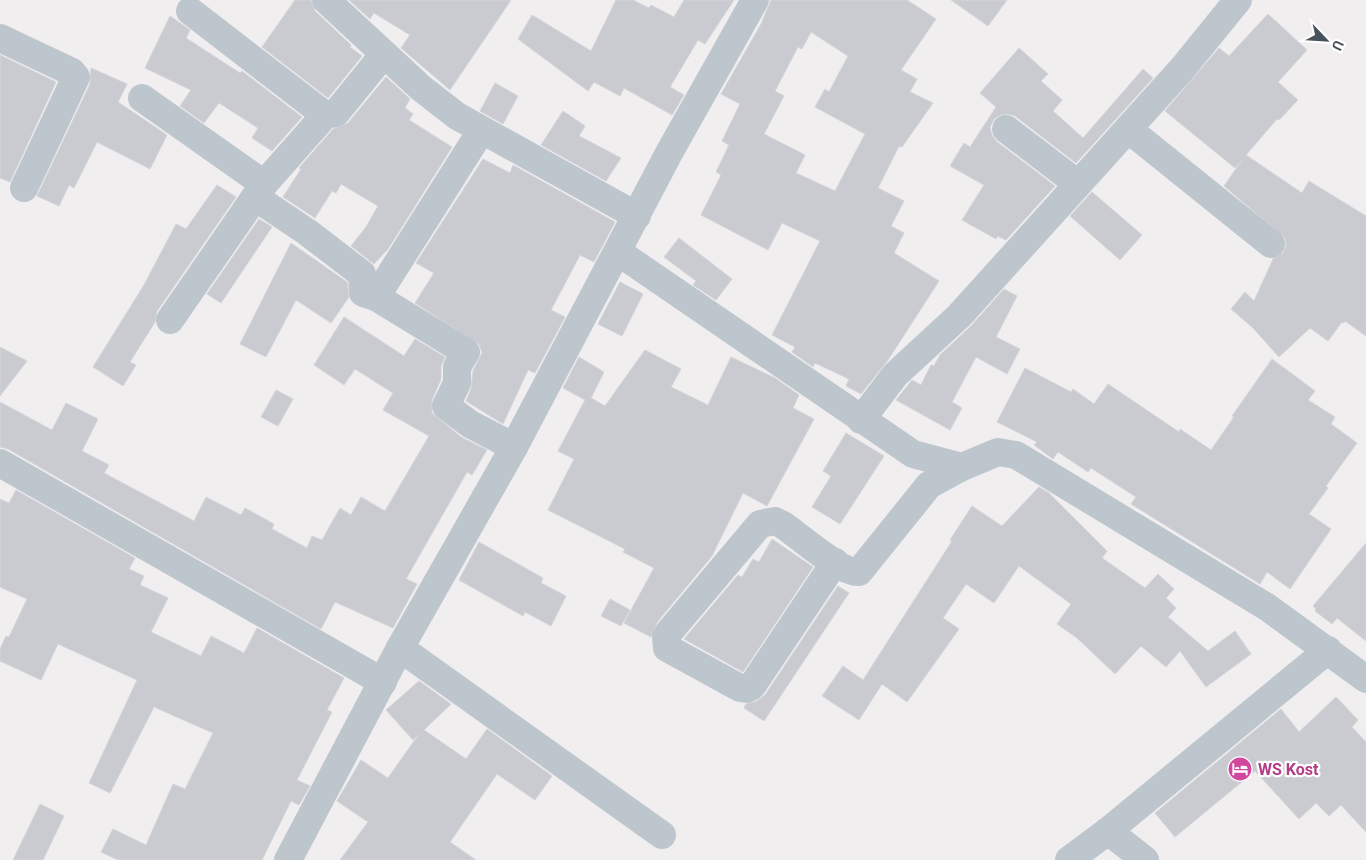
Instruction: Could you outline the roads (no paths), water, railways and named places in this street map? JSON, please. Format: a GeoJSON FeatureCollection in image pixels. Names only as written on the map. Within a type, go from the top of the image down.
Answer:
{"type":"FeatureCollection","features":[{"type":"Feature","properties":{"kind":"street"},"geometry":{"type":"LineString","coordinates":[[326,0],[436,101],[481,131],[637,216]]}},
{"type":"Feature","properties":{"kind":"street"},"geometry":{"type":"LineString","coordinates":[[288,860],[400,648],[514,447],[755,0]]}},
{"type":"Feature","properties":{"kind":"street"},"geometry":{"type":"LineString","coordinates":[[861,420],[895,375],[960,316],[1182,69],[1238,0]]}},
{"type":"Feature","properties":{"kind":"street"},"geometry":{"type":"LineString","coordinates":[[190,11],[325,116]]}},
{"type":"Feature","properties":{"kind":"street"},"geometry":{"type":"LineString","coordinates":[[0,38],[72,72],[76,77],[24,188]]}},
{"type":"Feature","properties":{"kind":"street"},"geometry":{"type":"LineString","coordinates":[[170,320],[260,191],[325,116],[336,113],[384,54]]}},
{"type":"Feature","properties":{"kind":"street"},"geometry":{"type":"LineString","coordinates":[[142,98],[260,191],[307,232],[362,274],[363,293],[376,297],[466,352],[457,367],[457,383],[446,406],[470,424],[514,447]]}},
{"type":"Feature","properties":{"kind":"street"},"geometry":{"type":"LineString","coordinates":[[1006,129],[1078,184]]}},
{"type":"Feature","properties":{"kind":"street"},"geometry":{"type":"LineString","coordinates":[[1128,129],[1271,244]]}},
{"type":"Feature","properties":{"kind":"street"},"geometry":{"type":"LineString","coordinates":[[376,297],[481,131]]}},
{"type":"Feature","properties":{"kind":"street"},"geometry":{"type":"LineString","coordinates":[[618,252],[913,454],[962,467]]}},
{"type":"Feature","properties":{"kind":"street"},"geometry":{"type":"LineString","coordinates":[[835,562],[752,686],[747,689],[740,688],[667,648],[666,637],[670,631],[760,524],[775,521],[783,525],[835,562],[854,572],[863,568],[928,485],[962,467],[998,452],[1016,455],[1267,607],[1366,679]]}},
{"type":"Feature","properties":{"kind":"street"},"geometry":{"type":"LineString","coordinates":[[913,454],[928,485]]}},
{"type":"Feature","properties":{"kind":"street"},"geometry":{"type":"LineString","coordinates":[[0,463],[383,682]]}},
{"type":"Feature","properties":{"kind":"street"},"geometry":{"type":"LineString","coordinates":[[400,648],[662,835]]}},
{"type":"Feature","properties":{"kind":"street"},"geometry":{"type":"LineString","coordinates":[[1069,860],[1108,831],[1328,650]]}},
{"type":"Feature","properties":{"kind":"street"},"geometry":{"type":"LineString","coordinates":[[1108,831],[1145,860]]}},
{"type":"Feature","properties":{"kind":"place","name":"WS Kost"},"geometry":{"type":"Point","coordinates":[1240,769]}}]}
